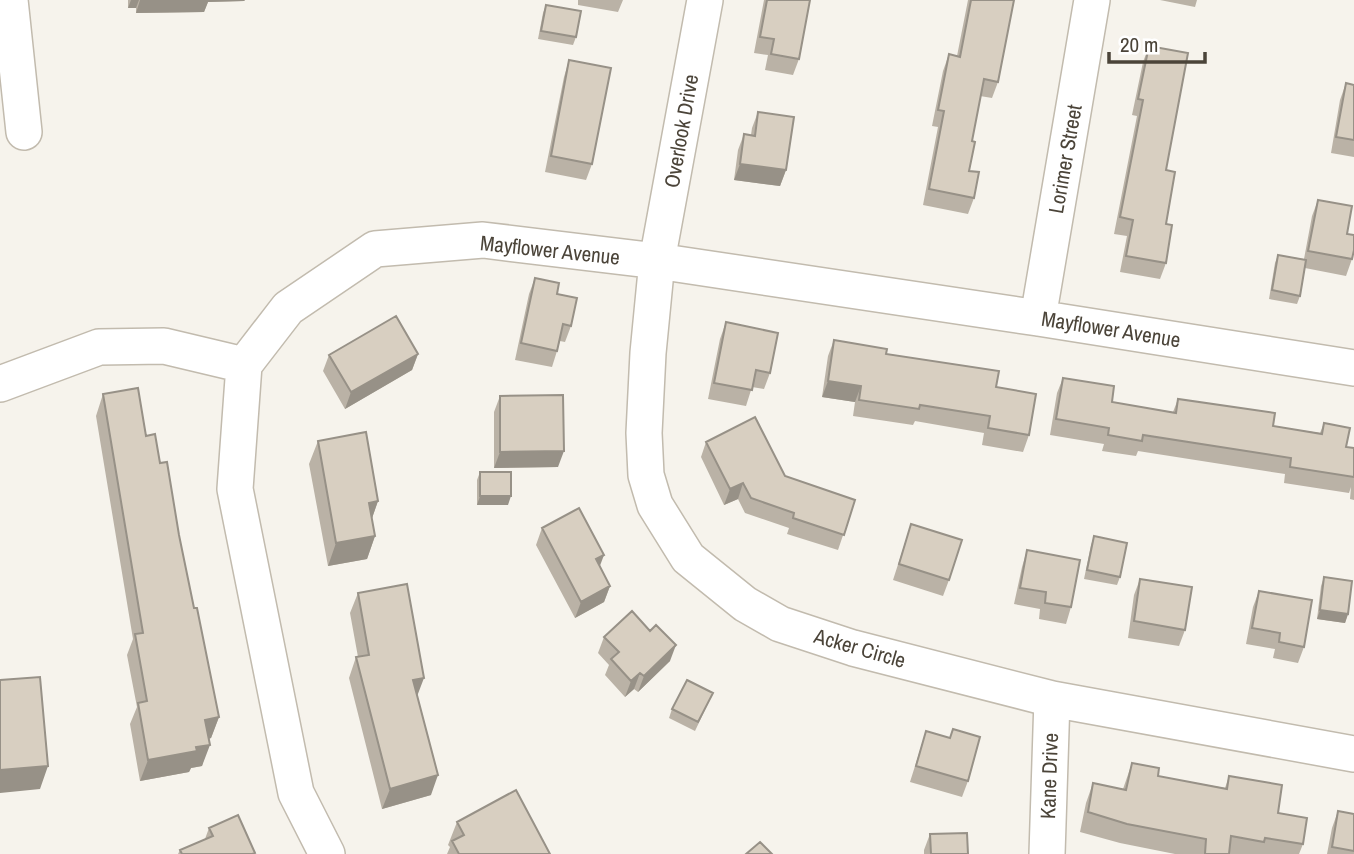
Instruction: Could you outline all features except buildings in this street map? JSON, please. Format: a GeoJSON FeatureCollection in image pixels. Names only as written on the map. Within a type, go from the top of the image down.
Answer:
{"type":"FeatureCollection","features":[{"type":"Feature","properties":{"kind":"street"},"geometry":{"type":"LineString","coordinates":[[10,0],[24,132]]}},
{"type":"Feature","properties":{"kind":"street","name":"Overlook Drive"},"geometry":{"type":"LineString","coordinates":[[657,261],[705,0]]}},
{"type":"Feature","properties":{"kind":"street","name":"Lorimer Street"},"geometry":{"type":"LineString","coordinates":[[1038,318],[1092,0]]}},
{"type":"Feature","properties":{"kind":"street","name":"Mayflower Avenue"},"geometry":{"type":"LineString","coordinates":[[244,366],[288,309],[375,249],[483,240],[657,261],[1354,368]]}},
{"type":"Feature","properties":{"kind":"street","name":"Acker Circle"},"geometry":{"type":"LineString","coordinates":[[657,261],[648,353],[644,433],[646,475],[655,505],[688,558],[744,604],[780,624],[853,648],[1052,698],[1354,754]]}},
{"type":"Feature","properties":{"kind":"street"},"geometry":{"type":"LineString","coordinates":[[0,384],[99,347],[164,346],[244,366],[235,489],[296,793],[327,854]]}},
{"type":"Feature","properties":{"kind":"street","name":"Kane Drive"},"geometry":{"type":"LineString","coordinates":[[1047,854],[1052,698]]}}]}
